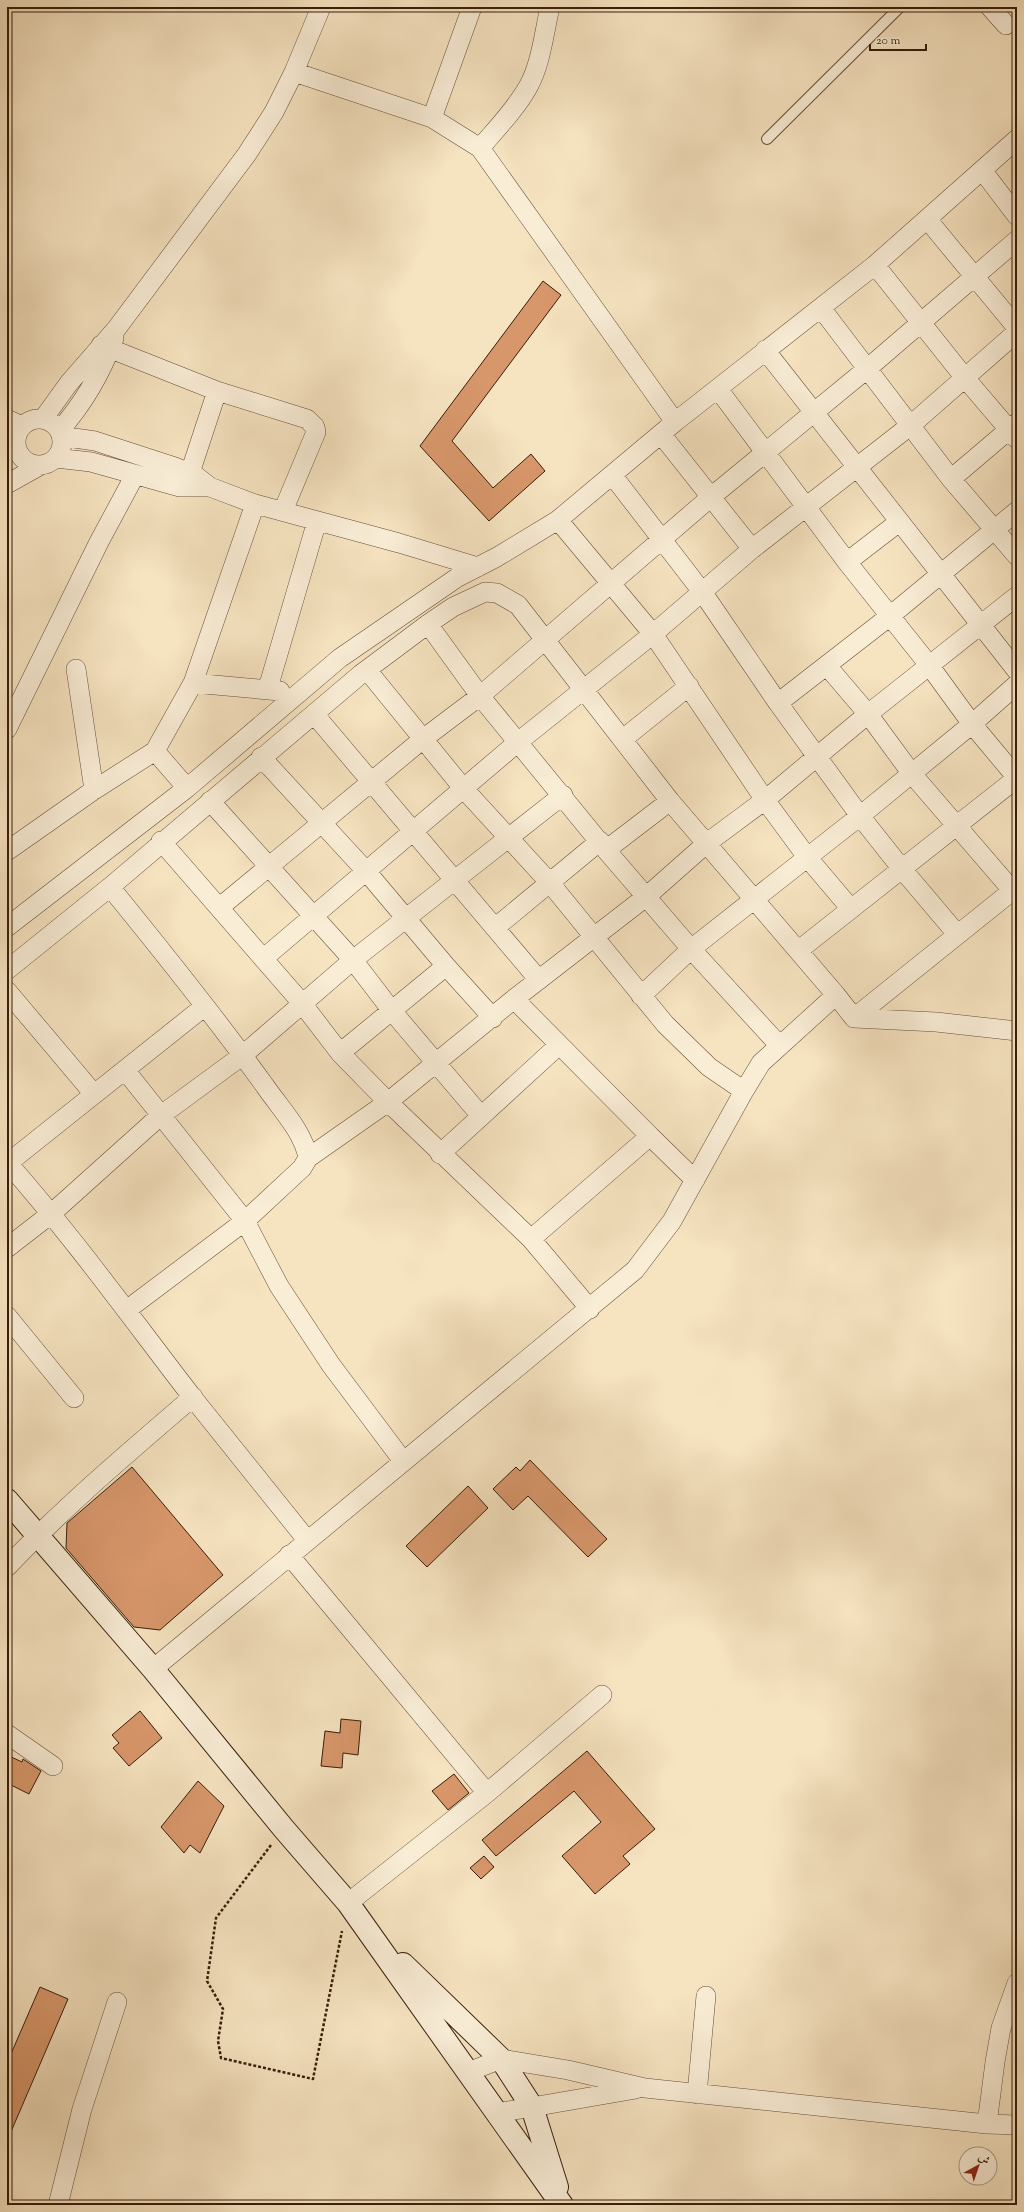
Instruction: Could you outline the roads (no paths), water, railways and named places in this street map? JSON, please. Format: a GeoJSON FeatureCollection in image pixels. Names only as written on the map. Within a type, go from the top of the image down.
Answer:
{"type":"FeatureCollection","features":[{"type":"Feature","properties":{"kind":"street"},"geometry":{"type":"LineString","coordinates":[[60,433],[86,398],[106,347],[118,328],[247,154],[274,112],[294,72],[321,7]]}},
{"type":"Feature","properties":{"kind":"street"},"geometry":{"type":"LineString","coordinates":[[432,118],[472,7]]}},
{"type":"Feature","properties":{"kind":"street"},"geometry":{"type":"LineString","coordinates":[[480,148],[511,112],[528,86],[538,60],[550,7]]}},
{"type":"Feature","properties":{"kind":"street"},"geometry":{"type":"LineString","coordinates":[[990,7],[1006,25]]}},
{"type":"Feature","properties":{"kind":"street"},"geometry":{"type":"LineString","coordinates":[[294,72],[432,118],[480,148],[668,428],[711,497],[752,549]]}},
{"type":"Feature","properties":{"kind":"street"},"geometry":{"type":"LineString","coordinates":[[7,927],[187,788],[340,658],[404,612],[458,577],[478,567],[558,520],[613,476],[668,428],[875,265],[1017,139]]}},
{"type":"Feature","properties":{"kind":"street"},"geometry":{"type":"LineString","coordinates":[[982,170],[1017,216]]}},
{"type":"Feature","properties":{"kind":"street"},"geometry":{"type":"LineString","coordinates":[[927,219],[976,276],[1017,328]]}},
{"type":"Feature","properties":{"kind":"street"},"geometry":{"type":"LineString","coordinates":[[220,907],[423,739],[480,696],[544,638],[766,451],[868,368],[1017,240]]}},
{"type":"Feature","properties":{"kind":"street"},"geometry":{"type":"LineString","coordinates":[[875,265],[966,378],[1014,431],[951,479]]}},
{"type":"Feature","properties":{"kind":"street"},"geometry":{"type":"LineString","coordinates":[[821,308],[951,479],[1017,556]]}},
{"type":"Feature","properties":{"kind":"street"},"geometry":{"type":"LineString","coordinates":[[264,958],[463,788],[518,742],[654,634],[752,549],[807,508],[911,425],[1017,332]]}},
{"type":"Feature","properties":{"kind":"street"},"geometry":{"type":"LineString","coordinates":[[106,347],[217,391],[307,419],[316,427],[316,432],[283,511]]}},
{"type":"Feature","properties":{"kind":"street"},"geometry":{"type":"LineString","coordinates":[[43,419],[69,383],[106,347]]}},
{"type":"Feature","properties":{"kind":"street"},"geometry":{"type":"LineString","coordinates":[[766,350],[940,575],[1017,671]]}},
{"type":"Feature","properties":{"kind":"street"},"geometry":{"type":"LineString","coordinates":[[718,389],[766,451],[847,562],[929,665],[972,724],[1017,778],[798,950]]}},
{"type":"Feature","properties":{"kind":"street"},"geometry":{"type":"LineString","coordinates":[[190,473],[217,391]]}},
{"type":"Feature","properties":{"kind":"street"},"geometry":{"type":"LineString","coordinates":[[7,484],[48,462],[62,444],[60,433],[52,423],[43,419],[14,422],[17,435],[11,447],[21,457],[30,463],[48,462],[91,462],[180,487],[210,487]]}},
{"type":"Feature","properties":{"kind":"street"},"geometry":{"type":"LineString","coordinates":[[60,433],[95,442],[190,473],[210,487],[254,504],[399,543],[478,567]]}},
{"type":"Feature","properties":{"kind":"street"},"geometry":{"type":"LineString","coordinates":[[7,729],[99,542],[135,475]]}},
{"type":"Feature","properties":{"kind":"street"},"geometry":{"type":"LineString","coordinates":[[613,476],[663,538],[703,593],[778,703],[818,756],[860,816],[902,869],[957,934]]}},
{"type":"Feature","properties":{"kind":"street"},"geometry":{"type":"LineString","coordinates":[[7,851],[94,790],[155,751],[193,683],[254,504]]}},
{"type":"Feature","properties":{"kind":"street"},"geometry":{"type":"LineString","coordinates":[[778,703],[890,616],[1017,510]]}},
{"type":"Feature","properties":{"kind":"street"},"geometry":{"type":"LineString","coordinates":[[558,520],[654,634],[765,800],[808,857],[851,909]]}},
{"type":"Feature","properties":{"kind":"street"},"geometry":{"type":"LineString","coordinates":[[268,688],[317,522]]}},
{"type":"Feature","properties":{"kind":"street"},"geometry":{"type":"LineString","coordinates":[[847,562],[899,522]]}},
{"type":"Feature","properties":{"kind":"street"},"geometry":{"type":"LineString","coordinates":[[7,970],[110,887],[161,841],[366,670],[428,624],[470,597],[485,592],[497,593],[518,605],[670,801],[798,950],[854,1018],[936,1022],[1017,1031]]}},
{"type":"Feature","properties":{"kind":"street"},"geometry":{"type":"LineString","coordinates":[[128,1309],[245,1221],[302,1168],[308,1158],[388,1102],[493,1018],[514,999],[647,896],[707,843],[765,800],[868,714],[1017,596]]}},
{"type":"Feature","properties":{"kind":"street"},"geometry":{"type":"LineString","coordinates":[[428,624],[480,696],[563,795],[603,846],[691,948],[779,1045]]}},
{"type":"Feature","properties":{"kind":"street"},"geometry":{"type":"LineString","coordinates":[[827,666],[868,714],[912,774],[956,825],[1015,888],[854,1018]]}},
{"type":"Feature","properties":{"kind":"street"},"geometry":{"type":"LineString","coordinates":[[76,670],[94,790]]}},
{"type":"Feature","properties":{"kind":"street"},"geometry":{"type":"LineString","coordinates":[[366,670],[463,788],[507,838],[550,882],[641,996],[704,1063],[744,1091]]}},
{"type":"Feature","properties":{"kind":"street"},"geometry":{"type":"LineString","coordinates":[[193,683],[268,688],[297,694]]}},
{"type":"Feature","properties":{"kind":"street"},"geometry":{"type":"LineString","coordinates":[[641,996],[691,948],[912,774],[1017,684]]}},
{"type":"Feature","properties":{"kind":"street"},"geometry":{"type":"LineString","coordinates":[[623,739],[689,686]]}},
{"type":"Feature","properties":{"kind":"street"},"geometry":{"type":"LineString","coordinates":[[314,714],[412,831],[496,927],[539,980]]}},
{"type":"Feature","properties":{"kind":"street"},"geometry":{"type":"LineString","coordinates":[[155,751],[187,788]]}},
{"type":"Feature","properties":{"kind":"street"},"geometry":{"type":"LineString","coordinates":[[261,757],[366,871],[446,966],[493,1018]]}},
{"type":"Feature","properties":{"kind":"street"},"geometry":{"type":"LineString","coordinates":[[7,1248],[52,1213],[160,1116],[242,1055],[302,1002],[353,960],[563,795]]}},
{"type":"Feature","properties":{"kind":"street"},"geometry":{"type":"LineString","coordinates":[[210,801],[353,960],[392,1011],[437,1062],[481,1116]]}},
{"type":"Feature","properties":{"kind":"street"},"geometry":{"type":"LineString","coordinates":[[496,927],[550,882],[670,801]]}},
{"type":"Feature","properties":{"kind":"street"},"geometry":{"type":"LineString","coordinates":[[161,841],[302,1002],[340,1053],[440,1154],[493,1201],[530,1238],[590,1309]]}},
{"type":"Feature","properties":{"kind":"street"},"geometry":{"type":"LineString","coordinates":[[110,887],[205,1006],[302,1137],[308,1158]]}},
{"type":"Feature","properties":{"kind":"street"},"geometry":{"type":"LineString","coordinates":[[340,1053],[446,966]]}},
{"type":"Feature","properties":{"kind":"street"},"geometry":{"type":"LineString","coordinates":[[7,991],[94,1094]]}},
{"type":"Feature","properties":{"kind":"street"},"geometry":{"type":"LineString","coordinates":[[153,1669],[307,1540],[590,1309],[635,1270],[672,1221],[744,1091],[761,1064],[779,1045],[836,996]]}},
{"type":"Feature","properties":{"kind":"street"},"geometry":{"type":"LineString","coordinates":[[514,999],[695,1180]]}},
{"type":"Feature","properties":{"kind":"street"},"geometry":{"type":"LineString","coordinates":[[205,1006],[8,1163],[52,1213],[128,1309],[193,1397],[307,1540]]}},
{"type":"Feature","properties":{"kind":"street"},"geometry":{"type":"LineString","coordinates":[[440,1154],[559,1045]]}},
{"type":"Feature","properties":{"kind":"street"},"geometry":{"type":"LineString","coordinates":[[125,1070],[160,1116],[245,1221],[279,1286],[331,1365],[403,1461]]}},
{"type":"Feature","properties":{"kind":"street"},"geometry":{"type":"LineString","coordinates":[[530,1238],[650,1136]]}},
{"type":"Feature","properties":{"kind":"street"},"geometry":{"type":"LineString","coordinates":[[7,1316],[74,1398]]}},
{"type":"Feature","properties":{"kind":"street"},"geometry":{"type":"LineString","coordinates":[[7,1567],[37,1536],[103,1475],[193,1397]]}},
{"type":"Feature","properties":{"kind":"street"},"geometry":{"type":"LineString","coordinates":[[7,1500],[153,1669],[284,1829],[348,1903],[562,2205]]}},
{"type":"Feature","properties":{"kind":"street"},"geometry":{"type":"LineString","coordinates":[[289,1555],[487,1793]]}},
{"type":"Feature","properties":{"kind":"street"},"geometry":{"type":"LineString","coordinates":[[348,1903],[487,1793],[602,1695]]}},
{"type":"Feature","properties":{"kind":"street"},"geometry":{"type":"LineString","coordinates":[[7,1734],[53,1766]]}},
{"type":"Feature","properties":{"kind":"street"},"geometry":{"type":"LineString","coordinates":[[362,1924],[501,2059],[532,2107],[562,2205]]}},
{"type":"Feature","properties":{"kind":"street"},"geometry":{"type":"LineString","coordinates":[[987,2124],[994,2062],[1001,2028],[1017,1983]]}},
{"type":"Feature","properties":{"kind":"street"},"geometry":{"type":"LineString","coordinates":[[697,2094],[706,1996]]}},
{"type":"Feature","properties":{"kind":"street"},"geometry":{"type":"LineString","coordinates":[[58,2205],[82,2109],[117,2002]]}},
{"type":"Feature","properties":{"kind":"street"},"geometry":{"type":"LineString","coordinates":[[468,2072],[501,2059],[568,2070],[645,2088],[987,2124],[1017,2125]]}},
{"type":"Feature","properties":{"kind":"street"},"geometry":{"type":"LineString","coordinates":[[497,2113],[645,2088]]}},
{"type":"Feature","properties":{"kind":"lane"},"geometry":{"type":"LineString","coordinates":[[767,139],[900,7]]}}]}
